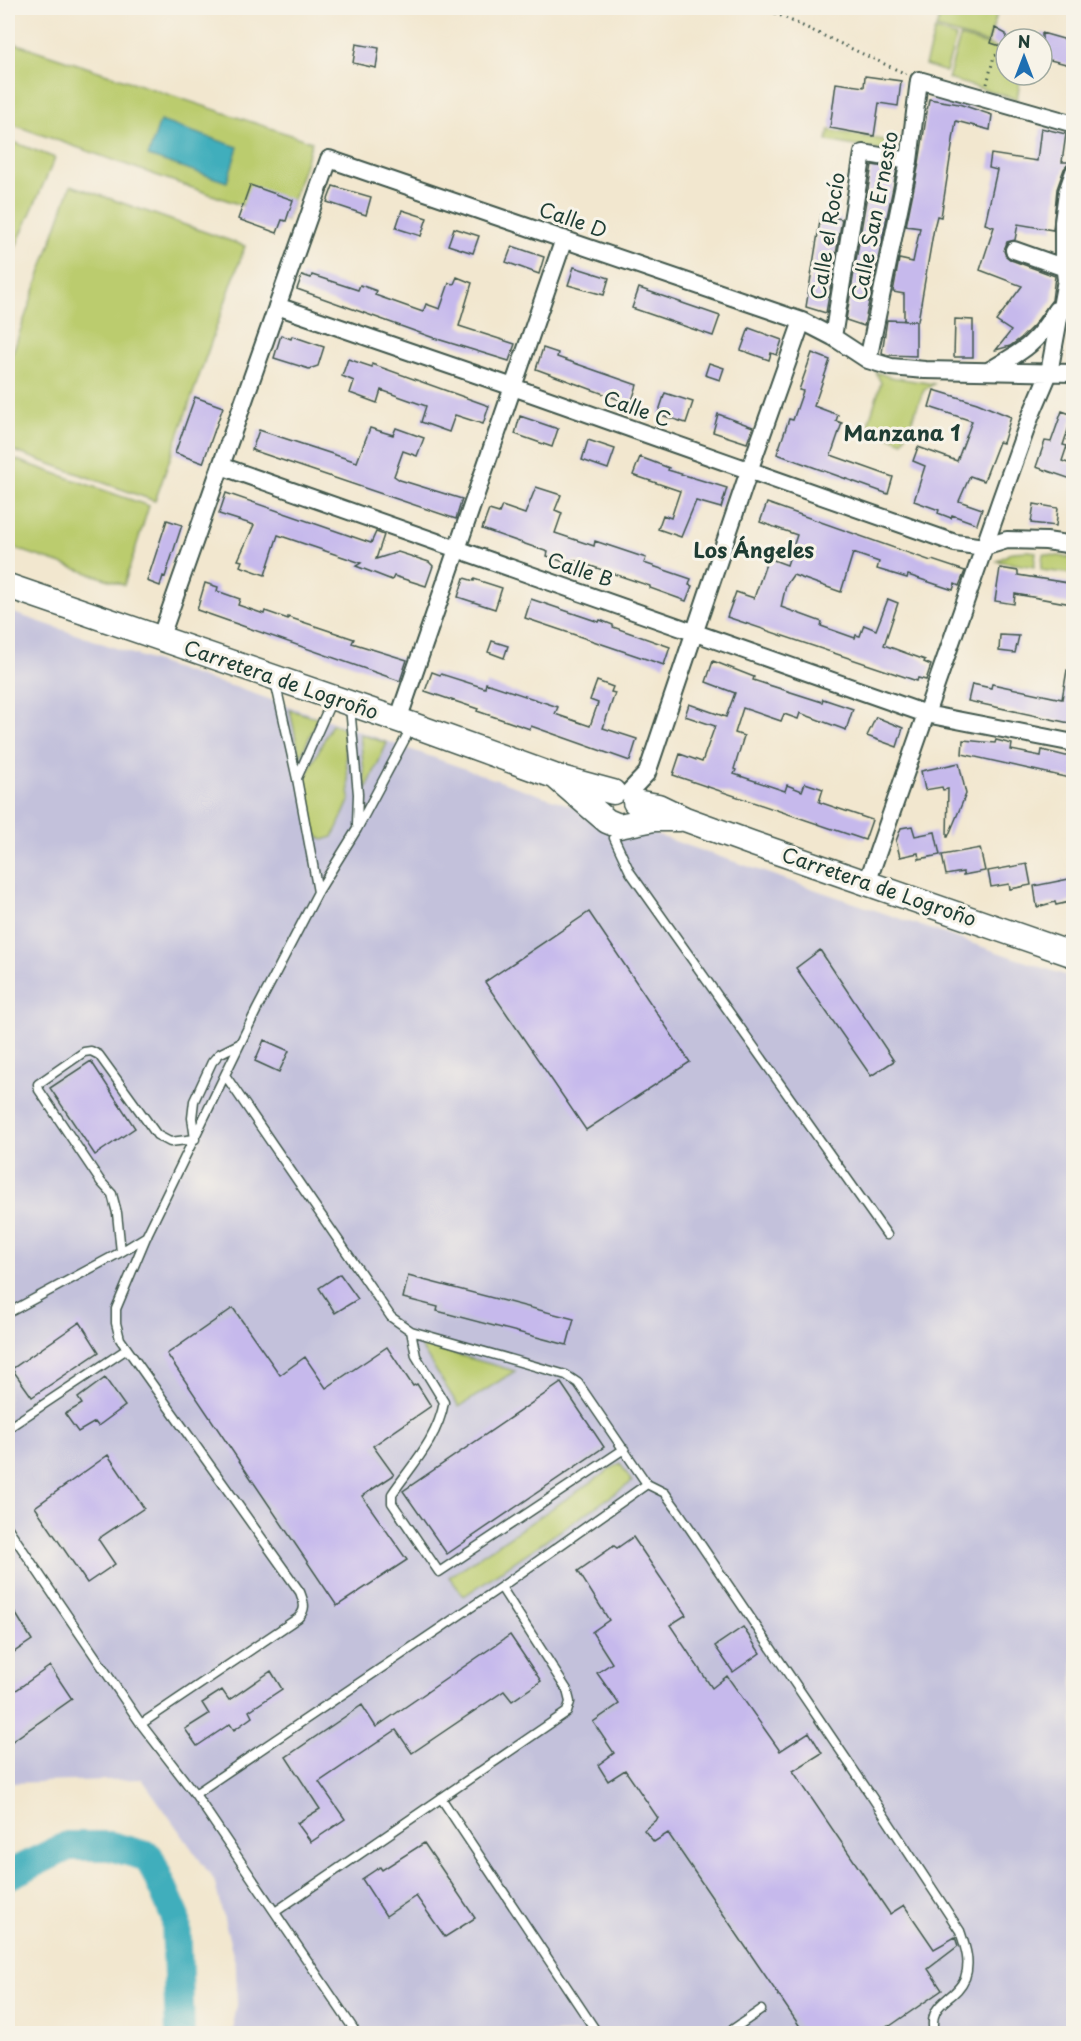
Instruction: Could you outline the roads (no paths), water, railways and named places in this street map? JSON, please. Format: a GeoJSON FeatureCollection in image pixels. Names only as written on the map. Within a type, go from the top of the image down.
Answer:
{"type":"FeatureCollection","features":[{"type":"Feature","properties":{"kind":"main road","name":"Carretera de Logroño"},"geometry":{"type":"LineString","coordinates":[[8,586],[405,722],[554,776],[658,806],[686,819],[870,874],[1074,955]]}},
{"type":"Feature","properties":{"kind":"main road","name":"Carretera de Logroño"},"geometry":{"type":"LineString","coordinates":[[554,776],[616,823],[654,819],[686,819]]}},
{"type":"Feature","properties":{"kind":"main road"},"geometry":{"type":"LineString","coordinates":[[625,796],[635,816],[616,823],[602,803],[606,797],[625,796]]}},
{"type":"Feature","properties":{"kind":"street","name":"Calle San Ernesto"},"geometry":{"type":"LineString","coordinates":[[868,360],[909,160],[919,80],[1074,124]]}},
{"type":"Feature","properties":{"kind":"street","name":"Calle el Rocío"},"geometry":{"type":"LineString","coordinates":[[834,337],[863,153],[909,160]]}},
{"type":"Feature","properties":{"kind":"street","name":"Calle D"},"geometry":{"type":"LineString","coordinates":[[277,306],[329,159],[802,321],[834,337],[868,360]]}},
{"type":"Feature","properties":{"kind":"street"},"geometry":{"type":"LineString","coordinates":[[870,874],[1031,415],[1049,373],[1068,274],[1064,222],[1067,192],[1074,172]]}},
{"type":"Feature","properties":{"kind":"street"},"geometry":{"type":"LineString","coordinates":[[405,722],[457,549],[564,239]]}},
{"type":"Feature","properties":{"kind":"street"},"geometry":{"type":"LineString","coordinates":[[1014,250],[1068,274]]}},
{"type":"Feature","properties":{"kind":"street"},"geometry":{"type":"LineString","coordinates":[[988,371],[1031,345],[1046,328],[1061,302]]}},
{"type":"Feature","properties":{"kind":"street"},"geometry":{"type":"LineString","coordinates":[[160,639],[277,306]]}},
{"type":"Feature","properties":{"kind":"street","name":"Calle C"},"geometry":{"type":"LineString","coordinates":[[277,306],[955,543],[984,547]]}},
{"type":"Feature","properties":{"kind":"street"},"geometry":{"type":"LineString","coordinates":[[625,796],[647,773],[802,321]]}},
{"type":"Feature","properties":{"kind":"street"},"geometry":{"type":"LineString","coordinates":[[868,360],[891,367],[1074,372]]}},
{"type":"Feature","properties":{"kind":"street","name":"Calle B"},"geometry":{"type":"LineString","coordinates":[[221,466],[926,714],[1074,742]]}},
{"type":"Feature","properties":{"kind":"street"},"geometry":{"type":"LineString","coordinates":[[984,547],[1007,540],[1046,541],[1074,545]]}},
{"type":"Feature","properties":{"kind":"lane"},"geometry":{"type":"LineString","coordinates":[[274,678],[297,779],[318,892]]}},
{"type":"Feature","properties":{"kind":"lane"},"geometry":{"type":"LineString","coordinates":[[341,700],[358,794],[357,829]]}},
{"type":"Feature","properties":{"kind":"lane"},"geometry":{"type":"LineString","coordinates":[[297,779],[341,700]]}},
{"type":"Feature","properties":{"kind":"lane"},"geometry":{"type":"LineString","coordinates":[[141,1724],[297,1618],[303,1613],[305,1605],[300,1592],[120,1339],[116,1323],[116,1309],[147,1235],[239,1044],[318,892],[357,829],[405,722]]}},
{"type":"Feature","properties":{"kind":"lane"},"geometry":{"type":"LineString","coordinates":[[616,823],[614,838],[630,872],[887,1235]]}},
{"type":"Feature","properties":{"kind":"lane"},"geometry":{"type":"LineString","coordinates":[[195,1139],[192,1118],[194,1101],[212,1062],[219,1053],[239,1044]]}},
{"type":"Feature","properties":{"kind":"lane"},"geometry":{"type":"LineString","coordinates":[[121,1252],[117,1213],[112,1194],[101,1182],[39,1090],[38,1084],[84,1052],[92,1051],[99,1055],[156,1135],[170,1143],[195,1139]]}},
{"type":"Feature","properties":{"kind":"lane"},"geometry":{"type":"LineString","coordinates":[[225,1075],[391,1317],[411,1331],[566,1375],[583,1389],[647,1484],[665,1493],[872,1797],[960,1931],[967,1952],[966,1977],[962,1985],[937,2008],[933,2015],[934,2034]]}},
{"type":"Feature","properties":{"kind":"lane"},"geometry":{"type":"LineString","coordinates":[[8,1313],[121,1252],[147,1235]]}},
{"type":"Feature","properties":{"kind":"lane"},"geometry":{"type":"LineString","coordinates":[[411,1331],[416,1356],[444,1402],[428,1444],[392,1494],[393,1503],[439,1572],[624,1449]]}},
{"type":"Feature","properties":{"kind":"lane"},"geometry":{"type":"LineString","coordinates":[[8,1428],[127,1349]]}},
{"type":"Feature","properties":{"kind":"lane"},"geometry":{"type":"LineString","coordinates":[[195,1794],[501,1587],[647,1484]]}},
{"type":"Feature","properties":{"kind":"lane"},"geometry":{"type":"LineString","coordinates":[[8,1528],[141,1724],[195,1794],[357,2034]]}},
{"type":"Feature","properties":{"kind":"lane"},"geometry":{"type":"LineString","coordinates":[[275,1912],[567,1712],[570,1702],[567,1690],[501,1587]]}},
{"type":"Feature","properties":{"kind":"lane"},"geometry":{"type":"LineString","coordinates":[[441,1798],[598,2034]]}},
{"type":"Feature","properties":{"kind":"lane"},"geometry":{"type":"LineString","coordinates":[[726,2034],[761,2010]]}},
{"type":"Feature","properties":{"kind":"water"},"geometry":{"type":"Polygon","coordinates":[[[160,121],[238,147],[227,182],[148,156],[160,121]]]}},
{"type":"Feature","properties":{"kind":"waterway"},"geometry":{"type":"LineString","coordinates":[[8,1875],[68,1846],[110,1846],[149,1857],[176,1918],[180,2034]]}},
{"type":"Feature","properties":{"kind":"district","name":"Manzana 1"},"geometry":{"type":"Point","coordinates":[902,434]}},
{"type":"Feature","properties":{"kind":"district","name":"Los Ángeles"},"geometry":{"type":"Point","coordinates":[754,551]}}]}
